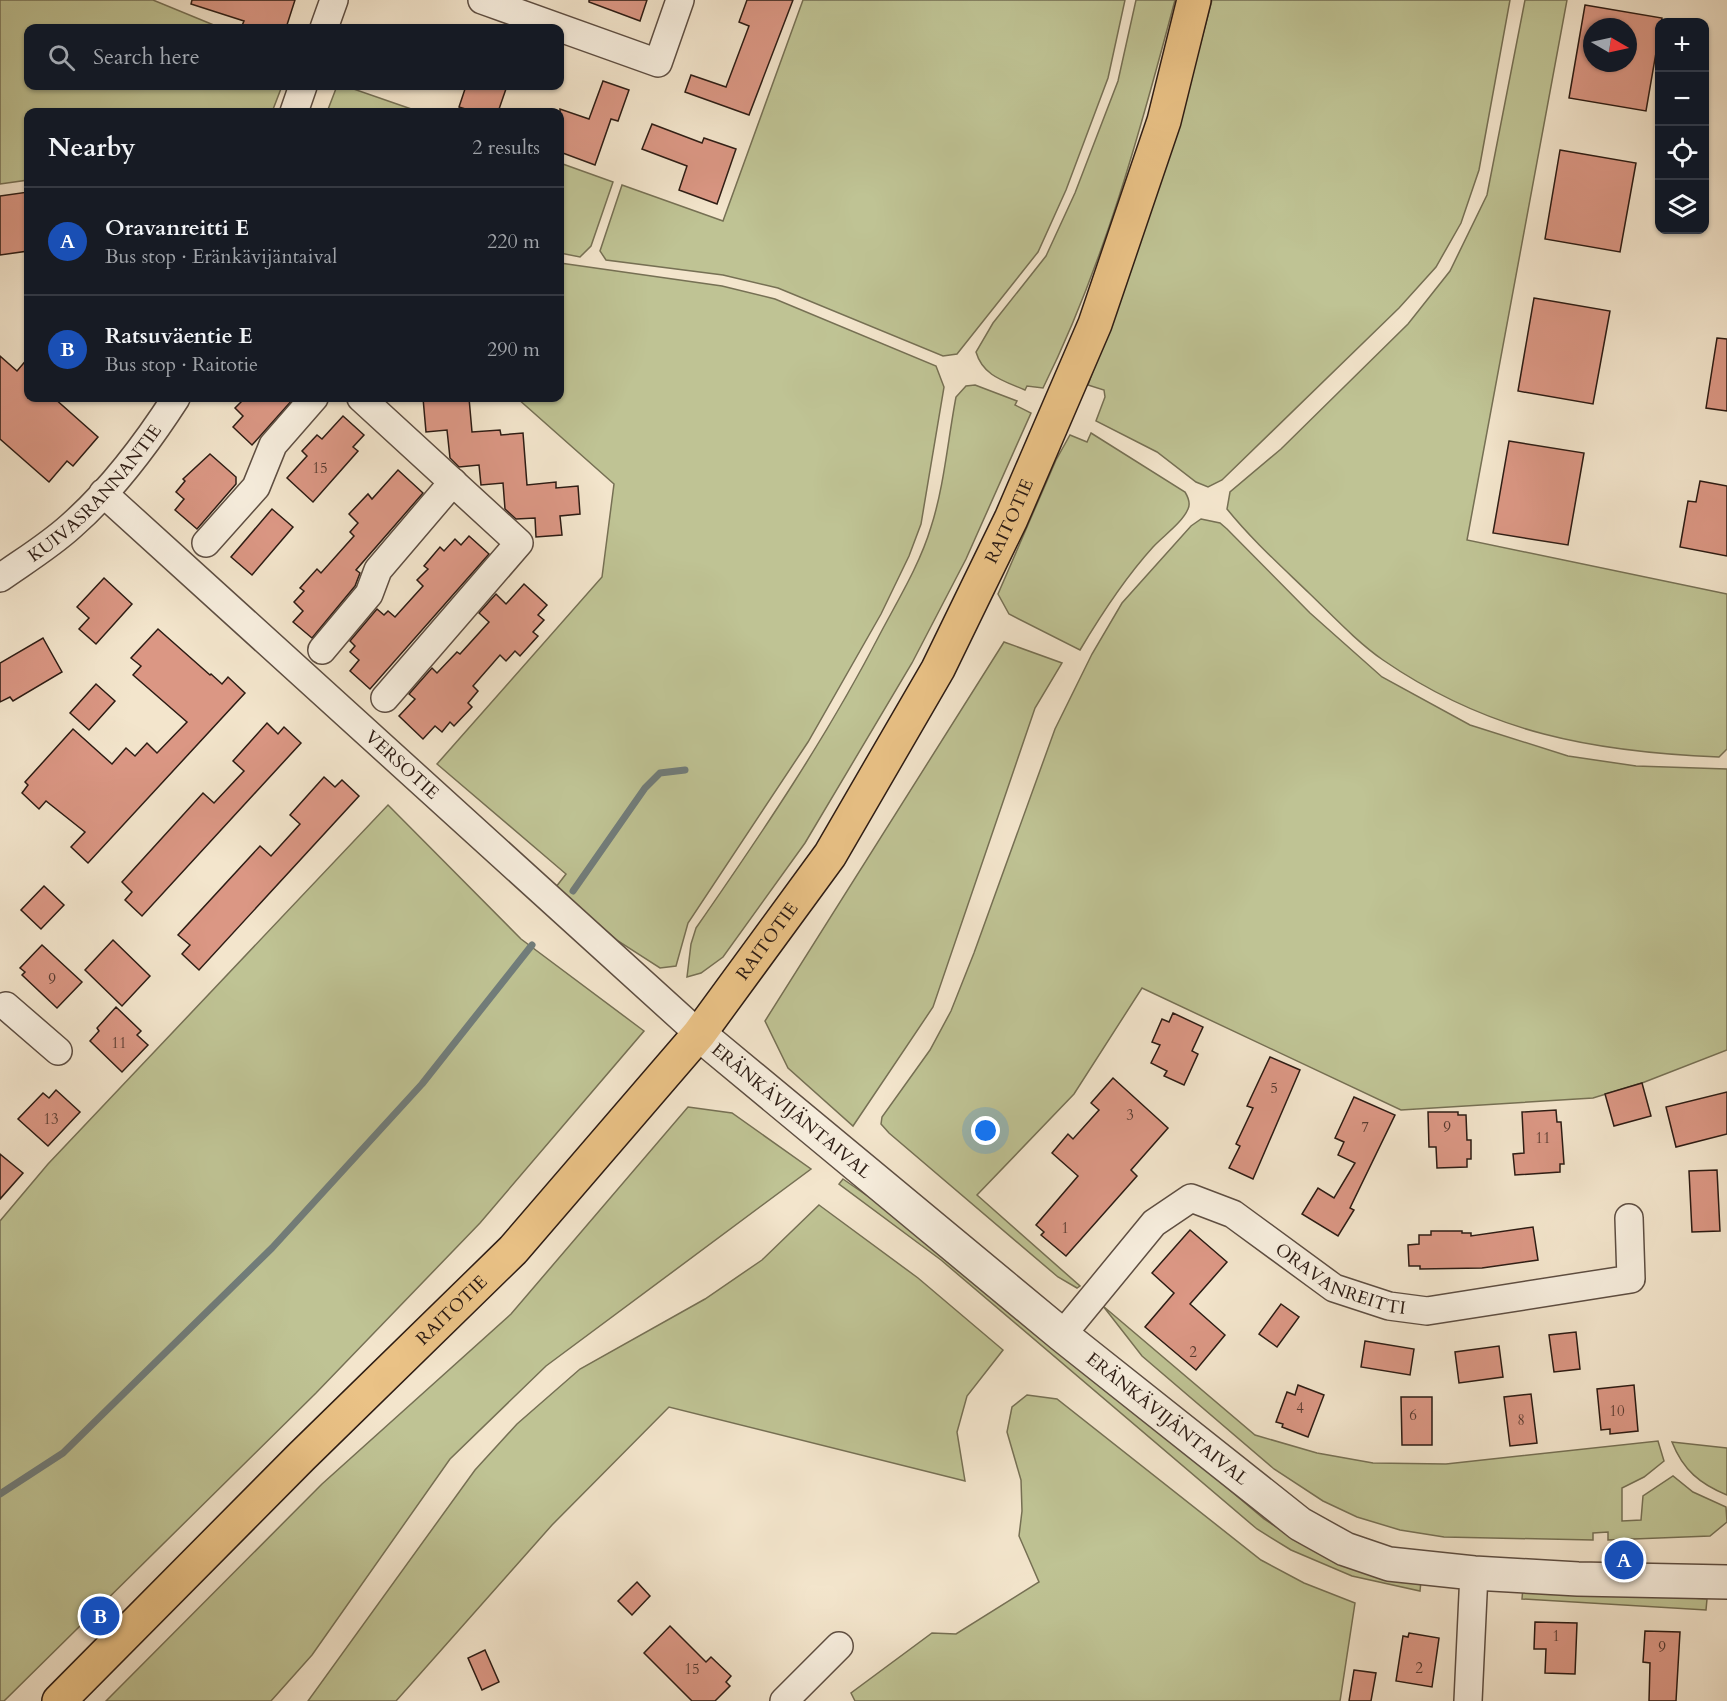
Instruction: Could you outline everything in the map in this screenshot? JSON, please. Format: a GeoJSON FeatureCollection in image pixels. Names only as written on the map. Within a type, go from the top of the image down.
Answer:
{"type":"FeatureCollection","features":[{"type":"Feature","properties":{"kind":"main road","name":"RAITOTIE"},"geometry":{"type":"LineString","coordinates":[[59,1701],[293,1465],[513,1250],[699,1034],[830,855],[938,669],[1011,519],[1095,324],[1164,121],[1194,0]]}},
{"type":"Feature","properties":{"kind":"street"},"geometry":{"type":"LineString","coordinates":[[325,24],[334,0]]}},
{"type":"Feature","properties":{"kind":"street"},"geometry":{"type":"LineString","coordinates":[[482,0],[549,24]]}},
{"type":"Feature","properties":{"kind":"street"},"geometry":{"type":"LineString","coordinates":[[564,29],[658,63],[680,0]]}},
{"type":"Feature","properties":{"kind":"street"},"geometry":{"type":"LineString","coordinates":[[295,108],[302,90]]}},
{"type":"Feature","properties":{"kind":"street","name":"KUIVASRANNANTIE"},"geometry":{"type":"LineString","coordinates":[[0,578],[72,526],[103,493],[159,424],[173,402]]}},
{"type":"Feature","properties":{"kind":"street"},"geometry":{"type":"LineString","coordinates":[[206,543],[256,487],[273,445],[311,402]]}},
{"type":"Feature","properties":{"kind":"street"},"geometry":{"type":"LineString","coordinates":[[365,402],[519,543],[385,698]]}},
{"type":"Feature","properties":{"kind":"street"},"geometry":{"type":"LineString","coordinates":[[322,650],[369,594],[378,570],[453,482]]}},
{"type":"Feature","properties":{"kind":"street","name":"VERSOTIE"},"geometry":{"type":"LineString","coordinates":[[103,493],[699,1034]]}},
{"type":"Feature","properties":{"kind":"street"},"geometry":{"type":"LineString","coordinates":[[2,1006],[58,1051]]}},
{"type":"Feature","properties":{"kind":"street","name":"ERÄNKÄVIJÄNTAIVAL"},"geometry":{"type":"LineString","coordinates":[[699,1034],[1062,1335],[1300,1524],[1345,1549],[1389,1564],[1474,1573],[1578,1579],[1727,1582]]}},
{"type":"Feature","properties":{"kind":"street","name":"ORAVANREITTI"},"geometry":{"type":"LineString","coordinates":[[1062,1335],[1154,1223],[1191,1198],[1233,1214],[1334,1288],[1389,1306],[1427,1311],[1631,1279],[1629,1218]]}},
{"type":"Feature","properties":{"kind":"street"},"geometry":{"type":"LineString","coordinates":[[1467,1701],[1474,1573]]}},
{"type":"Feature","properties":{"kind":"street"},"geometry":{"type":"LineString","coordinates":[[784,1701],[839,1646]]}},
{"type":"Feature","properties":{"kind":"green space"},"geometry":{"type":"Polygon","coordinates":[[[0,0],[153,0],[211,24],[24,24],[24,90],[280,90],[274,108],[24,108],[24,181],[0,184],[0,0]]]}},
{"type":"Feature","properties":{"kind":"green space"},"geometry":{"type":"Polygon","coordinates":[[[803,0],[1125,0],[1108,78],[1066,190],[1038,252],[957,354],[943,356],[778,288],[723,275],[606,260],[600,251],[622,185],[723,221],[803,0]]]}},
{"type":"Feature","properties":{"kind":"green space"},"geometry":{"type":"Polygon","coordinates":[[[1136,0],[1175,0],[1119,197],[1084,294],[1043,388],[1027,386],[1025,390],[995,377],[984,367],[976,352],[993,323],[1046,256],[1075,193],[1118,81],[1136,0]]]}},
{"type":"Feature","properties":{"kind":"green space"},"geometry":{"type":"Polygon","coordinates":[[[1212,0],[1510,0],[1479,170],[1461,223],[1436,267],[1399,308],[1222,480],[1208,487],[1196,482],[1157,452],[1096,421],[1105,397],[1104,390],[1088,385],[1179,125],[1212,0]]]}},
{"type":"Feature","properties":{"kind":"green space"},"geometry":{"type":"Polygon","coordinates":[[[1525,0],[1567,0],[1467,540],[1727,594],[1727,749],[1719,757],[1629,750],[1544,734],[1463,705],[1423,685],[1383,660],[1345,628],[1246,531],[1227,509],[1230,492],[1281,449],[1408,324],[1450,271],[1487,195],[1525,0]]]}},
{"type":"Feature","properties":{"kind":"green space"},"geometry":{"type":"Polygon","coordinates":[[[335,90],[357,90],[408,108],[329,108],[335,90]]]}},
{"type":"Feature","properties":{"kind":"green space"},"geometry":{"type":"Polygon","coordinates":[[[564,164],[613,182],[591,246],[580,257],[564,254],[564,164]]]}},
{"type":"Feature","properties":{"kind":"green space"},"geometry":{"type":"Polygon","coordinates":[[[564,264],[722,286],[775,299],[936,366],[944,387],[921,524],[909,556],[881,614],[808,742],[688,923],[676,966],[660,968],[618,941],[556,887],[566,874],[437,764],[602,577],[614,484],[522,402],[564,402],[564,264]]]}},
{"type":"Feature","properties":{"kind":"green space"},"geometry":{"type":"Polygon","coordinates":[[[975,385],[1017,401],[1015,405],[1031,413],[966,559],[912,663],[805,843],[723,957],[701,973],[687,977],[691,944],[696,928],[816,747],[860,672],[915,568],[926,541],[943,479],[956,397],[966,386],[975,385]]]}},
{"type":"Feature","properties":{"kind":"green space"},"geometry":{"type":"Polygon","coordinates":[[[1091,433],[1185,492],[1189,505],[1181,519],[1142,559],[1123,584],[1080,650],[1009,614],[998,594],[1056,460],[1070,435],[1087,442],[1091,433]]]}},
{"type":"Feature","properties":{"kind":"green space"},"geometry":{"type":"Polygon","coordinates":[[[1201,519],[1220,523],[1227,529],[1310,613],[1382,677],[1470,725],[1568,756],[1636,766],[1727,769],[1727,1050],[1642,1083],[1593,1098],[1401,1110],[1142,988],[1074,1094],[977,1195],[1080,1286],[1077,1288],[1058,1277],[889,1133],[881,1124],[882,1117],[930,1050],[951,1011],[1055,729],[1092,654],[1122,603],[1191,526],[1201,519]]]}},
{"type":"Feature","properties":{"kind":"green space"},"geometry":{"type":"Polygon","coordinates":[[[1004,642],[1062,663],[1035,708],[933,1007],[853,1126],[788,1068],[765,1021],[1004,642]]]}},
{"type":"Feature","properties":{"kind":"green space"},"geometry":{"type":"Polygon","coordinates":[[[388,805],[521,939],[644,1031],[480,1223],[316,1393],[4,1701],[0,1701],[0,1221],[48,1164],[388,805]]]}},
{"type":"Feature","properties":{"kind":"green space"},"geometry":{"type":"Polygon","coordinates":[[[688,1107],[732,1113],[811,1169],[546,1366],[450,1459],[312,1655],[271,1701],[106,1701],[322,1484],[511,1314],[688,1107]]]}},
{"type":"Feature","properties":{"kind":"green space"},"geometry":{"type":"Polygon","coordinates":[[[843,1179],[947,1251],[1264,1519],[1295,1539],[1421,1581],[1420,1591],[1352,1576],[1291,1550],[1257,1529],[941,1260],[839,1184],[843,1179]]]}},
{"type":"Feature","properties":{"kind":"green space"},"geometry":{"type":"Polygon","coordinates":[[[819,1205],[918,1278],[1003,1350],[967,1396],[957,1432],[965,1481],[669,1407],[552,1525],[396,1701],[308,1701],[475,1470],[517,1424],[580,1369],[705,1299],[762,1260],[819,1205]]]}},
{"type":"Feature","properties":{"kind":"green space"},"geometry":{"type":"Polygon","coordinates":[[[1103,1306],[1255,1435],[1317,1453],[1373,1463],[1446,1464],[1658,1441],[1664,1461],[1644,1477],[1622,1488],[1622,1521],[1641,1520],[1643,1496],[1673,1476],[1693,1492],[1726,1507],[1727,1522],[1710,1536],[1608,1540],[1608,1532],[1593,1533],[1593,1540],[1444,1537],[1400,1530],[1357,1517],[1323,1501],[1274,1469],[1142,1356],[1103,1306]]]}},
{"type":"Feature","properties":{"kind":"green space"},"geometry":{"type":"Polygon","coordinates":[[[1027,1395],[1057,1399],[1261,1560],[1304,1583],[1355,1603],[1340,1701],[855,1701],[851,1693],[932,1633],[956,1634],[1039,1582],[1019,1536],[1022,1511],[1021,1480],[1007,1432],[1012,1407],[1027,1395]]]}},
{"type":"Feature","properties":{"kind":"green space"},"geometry":{"type":"Polygon","coordinates":[[[1672,1442],[1727,1448],[1727,1495],[1694,1475],[1681,1461],[1672,1442]]]}},
{"type":"Feature","properties":{"kind":"green space"},"geometry":{"type":"Polygon","coordinates":[[[1523,1587],[1707,1599],[1706,1610],[1522,1599],[1523,1587]]]}},
{"type":"Feature","properties":{"kind":"building"},"geometry":{"type":"Polygon","coordinates":[[[192,0],[295,0],[287,24],[243,24],[244,21],[191,4],[192,0]]]}},
{"type":"Feature","properties":{"kind":"building"},"geometry":{"type":"Polygon","coordinates":[[[589,0],[647,0],[640,21],[589,2],[589,0]]]}},
{"type":"Feature","properties":{"kind":"building"},"geometry":{"type":"Polygon","coordinates":[[[747,0],[793,0],[749,115],[685,92],[691,75],[726,87],[749,26],[739,22],[747,0]]]}},
{"type":"Feature","properties":{"kind":"building"},"geometry":{"type":"Polygon","coordinates":[[[1585,5],[1662,18],[1655,18],[1655,59],[1646,111],[1569,98],[1585,5]]]}},
{"type":"Feature","properties":{"kind":"building"},"geometry":{"type":"Polygon","coordinates":[[[603,81],[629,90],[618,121],[611,119],[595,165],[564,153],[564,110],[589,119],[603,81]]]}},
{"type":"Feature","properties":{"kind":"building"},"geometry":{"type":"Polygon","coordinates":[[[465,90],[506,90],[499,108],[459,107],[465,90]]]}},
{"type":"Feature","properties":{"kind":"building"},"geometry":{"type":"Polygon","coordinates":[[[652,124],[702,143],[704,138],[736,149],[717,204],[679,190],[687,166],[642,149],[652,124]]]}},
{"type":"Feature","properties":{"kind":"building"},"geometry":{"type":"Polygon","coordinates":[[[1560,150],[1636,163],[1620,252],[1545,239],[1560,150]]]}},
{"type":"Feature","properties":{"kind":"building"},"geometry":{"type":"Polygon","coordinates":[[[24,193],[24,252],[0,255],[0,196],[24,193]]]}},
{"type":"Feature","properties":{"kind":"building"},"geometry":{"type":"Polygon","coordinates":[[[1534,298],[1610,311],[1593,404],[1518,391],[1534,298]]]}},
{"type":"Feature","properties":{"kind":"building"},"geometry":{"type":"Polygon","coordinates":[[[1717,338],[1727,339],[1727,411],[1706,408],[1717,338]]]}},
{"type":"Feature","properties":{"kind":"building"},"geometry":{"type":"Polygon","coordinates":[[[0,356],[17,371],[24,363],[24,402],[59,402],[98,437],[73,466],[67,461],[49,482],[0,439],[0,356]]]}},
{"type":"Feature","properties":{"kind":"building"},"geometry":{"type":"Polygon","coordinates":[[[241,402],[290,402],[252,445],[233,427],[243,416],[235,408],[241,402]]]}},
{"type":"Feature","properties":{"kind":"building"},"geometry":{"type":"Polygon","coordinates":[[[423,402],[469,402],[472,432],[500,430],[501,435],[523,433],[527,485],[556,482],[556,488],[578,486],[580,514],[560,516],[562,535],[536,537],[535,518],[516,519],[505,509],[503,483],[481,485],[479,465],[459,467],[450,458],[447,430],[426,432],[423,402]]]}},
{"type":"Feature","properties":{"kind":"building"},"geometry":{"type":"Polygon","coordinates":[[[343,416],[364,435],[353,447],[358,451],[313,502],[287,478],[307,456],[302,451],[317,435],[322,439],[343,416]]]}},
{"type":"Feature","properties":{"kind":"building"},"geometry":{"type":"Polygon","coordinates":[[[1509,441],[1584,453],[1568,545],[1493,533],[1509,441]]]}},
{"type":"Feature","properties":{"kind":"building"},"geometry":{"type":"Polygon","coordinates":[[[210,454],[236,477],[236,484],[197,529],[175,510],[184,499],[176,492],[185,481],[183,479],[210,454]]]}},
{"type":"Feature","properties":{"kind":"building"},"geometry":{"type":"Polygon","coordinates":[[[398,470],[423,493],[356,570],[360,573],[355,586],[312,638],[293,622],[303,611],[294,602],[304,591],[300,588],[317,569],[321,573],[354,536],[350,532],[358,523],[349,514],[368,494],[372,499],[398,470]]]}},
{"type":"Feature","properties":{"kind":"building"},"geometry":{"type":"Polygon","coordinates":[[[1700,481],[1727,486],[1727,556],[1680,547],[1688,501],[1696,502],[1700,481]]]}},
{"type":"Feature","properties":{"kind":"building"},"geometry":{"type":"Polygon","coordinates":[[[272,509],[293,527],[252,575],[231,557],[272,509]]]}},
{"type":"Feature","properties":{"kind":"building"},"geometry":{"type":"Polygon","coordinates":[[[469,536],[489,554],[370,689],[350,671],[359,660],[350,652],[355,646],[350,641],[377,609],[384,615],[388,611],[395,617],[423,586],[417,580],[428,569],[424,566],[440,547],[444,551],[455,539],[461,545],[469,536]]]}},
{"type":"Feature","properties":{"kind":"building"},"geometry":{"type":"Polygon","coordinates":[[[104,578],[132,604],[96,644],[79,629],[89,618],[77,607],[104,578]]]}},
{"type":"Feature","properties":{"kind":"building"},"geometry":{"type":"Polygon","coordinates":[[[524,584],[547,605],[538,615],[544,620],[533,632],[538,636],[520,656],[515,651],[506,661],[500,655],[473,686],[478,691],[468,703],[472,707],[454,726],[450,722],[442,732],[435,726],[423,739],[399,716],[415,699],[409,694],[432,668],[437,673],[457,652],[460,654],[489,622],[479,613],[496,594],[506,604],[524,584]]]}},
{"type":"Feature","properties":{"kind":"building"},"geometry":{"type":"Polygon","coordinates":[[[158,629],[222,684],[228,677],[245,693],[88,863],[71,847],[85,832],[46,801],[39,809],[22,793],[28,785],[25,782],[73,729],[112,764],[126,748],[135,756],[147,743],[157,753],[187,722],[133,675],[141,666],[131,658],[158,629]]]}},
{"type":"Feature","properties":{"kind":"building"},"geometry":{"type":"Polygon","coordinates":[[[43,638],[62,672],[13,701],[10,697],[0,702],[0,663],[43,638]]]}},
{"type":"Feature","properties":{"kind":"building"},"geometry":{"type":"Polygon","coordinates":[[[96,684],[115,701],[89,730],[70,713],[96,684]]]}},
{"type":"Feature","properties":{"kind":"building"},"geometry":{"type":"Polygon","coordinates":[[[267,723],[278,734],[284,727],[301,743],[142,916],[125,900],[132,892],[122,882],[203,793],[214,803],[244,771],[233,761],[267,723]]]}},
{"type":"Feature","properties":{"kind":"building"},"geometry":{"type":"Polygon","coordinates":[[[324,777],[335,787],[342,780],[359,796],[199,970],[182,954],[190,945],[178,935],[260,846],[271,856],[300,824],[290,815],[324,777]]]}},
{"type":"Feature","properties":{"kind":"building"},"geometry":{"type":"Polygon","coordinates":[[[44,886],[64,905],[41,929],[21,910],[44,886]]]}},
{"type":"Feature","properties":{"kind":"building"},"geometry":{"type":"Polygon","coordinates":[[[113,940],[150,976],[122,1006],[85,970],[113,940]]]}},
{"type":"Feature","properties":{"kind":"building"},"geometry":{"type":"Polygon","coordinates":[[[42,945],[82,982],[57,1008],[22,975],[25,972],[20,968],[42,945]]]}},
{"type":"Feature","properties":{"kind":"building"},"geometry":{"type":"Polygon","coordinates":[[[116,1007],[141,1031],[137,1035],[148,1045],[122,1072],[90,1041],[99,1031],[97,1028],[116,1007]]]}},
{"type":"Feature","properties":{"kind":"building"},"geometry":{"type":"Polygon","coordinates":[[[1173,1013],[1203,1027],[1192,1051],[1198,1054],[1184,1085],[1164,1076],[1167,1071],[1151,1063],[1160,1045],[1152,1042],[1162,1019],[1169,1022],[1173,1013]]]}},
{"type":"Feature","properties":{"kind":"building"},"geometry":{"type":"Polygon","coordinates":[[[1270,1057],[1300,1070],[1253,1179],[1229,1168],[1240,1146],[1236,1144],[1253,1108],[1247,1106],[1270,1057]]]}},
{"type":"Feature","properties":{"kind":"building"},"geometry":{"type":"Polygon","coordinates":[[[1113,1078],[1168,1128],[1131,1170],[1137,1176],[1066,1256],[1041,1235],[1044,1232],[1036,1225],[1078,1176],[1052,1153],[1068,1134],[1073,1139],[1099,1110],[1091,1103],[1113,1078]]]}},
{"type":"Feature","properties":{"kind":"building"},"geometry":{"type":"Polygon","coordinates":[[[1642,1083],[1651,1116],[1614,1126],[1605,1094],[1642,1083]]]}},
{"type":"Feature","properties":{"kind":"building"},"geometry":{"type":"Polygon","coordinates":[[[56,1090],[80,1112],[48,1146],[18,1119],[43,1093],[49,1098],[56,1090]]]}},
{"type":"Feature","properties":{"kind":"building"},"geometry":{"type":"Polygon","coordinates":[[[1727,1092],[1727,1134],[1676,1147],[1666,1107],[1727,1092]]]}},
{"type":"Feature","properties":{"kind":"building"},"geometry":{"type":"Polygon","coordinates":[[[1354,1097],[1395,1115],[1350,1208],[1354,1210],[1338,1236],[1302,1214],[1318,1188],[1334,1198],[1355,1163],[1338,1155],[1344,1142],[1335,1138],[1354,1097]]]}},
{"type":"Feature","properties":{"kind":"building"},"geometry":{"type":"Polygon","coordinates":[[[1556,1110],[1557,1122],[1561,1122],[1564,1164],[1560,1164],[1560,1172],[1515,1175],[1513,1154],[1524,1153],[1522,1112],[1556,1110]]]}},
{"type":"Feature","properties":{"kind":"building"},"geometry":{"type":"Polygon","coordinates":[[[1428,1112],[1458,1112],[1458,1115],[1466,1115],[1467,1140],[1471,1140],[1471,1159],[1467,1159],[1467,1167],[1437,1168],[1436,1147],[1429,1147],[1428,1112]]]}},
{"type":"Feature","properties":{"kind":"building"},"geometry":{"type":"Polygon","coordinates":[[[0,1154],[23,1173],[0,1199],[0,1154]]]}},
{"type":"Feature","properties":{"kind":"building"},"geometry":{"type":"Polygon","coordinates":[[[1717,1170],[1720,1231],[1692,1232],[1689,1171],[1717,1170]]]}},
{"type":"Feature","properties":{"kind":"building"},"geometry":{"type":"Polygon","coordinates":[[[1533,1227],[1538,1260],[1482,1268],[1420,1269],[1420,1266],[1409,1266],[1408,1245],[1419,1244],[1419,1235],[1431,1235],[1431,1231],[1462,1231],[1462,1233],[1471,1233],[1471,1236],[1533,1227]]]}},
{"type":"Feature","properties":{"kind":"building"},"geometry":{"type":"Polygon","coordinates":[[[1190,1230],[1227,1262],[1190,1304],[1225,1335],[1196,1370],[1145,1327],[1174,1293],[1152,1273],[1190,1230]]]}},
{"type":"Feature","properties":{"kind":"building"},"geometry":{"type":"Polygon","coordinates":[[[1281,1304],[1299,1317],[1277,1347],[1259,1334],[1281,1304]]]}},
{"type":"Feature","properties":{"kind":"building"},"geometry":{"type":"Polygon","coordinates":[[[1576,1332],[1580,1369],[1554,1372],[1549,1335],[1576,1332]]]}},
{"type":"Feature","properties":{"kind":"building"},"geometry":{"type":"Polygon","coordinates":[[[1365,1341],[1414,1349],[1410,1375],[1361,1367],[1365,1341]]]}},
{"type":"Feature","properties":{"kind":"building"},"geometry":{"type":"Polygon","coordinates":[[[1499,1346],[1503,1377],[1459,1383],[1455,1352],[1499,1346]]]}},
{"type":"Feature","properties":{"kind":"building"},"geometry":{"type":"Polygon","coordinates":[[[1298,1385],[1324,1395],[1308,1437],[1282,1427],[1283,1424],[1276,1422],[1287,1392],[1295,1395],[1298,1385]]]}},
{"type":"Feature","properties":{"kind":"building"},"geometry":{"type":"Polygon","coordinates":[[[1634,1385],[1638,1431],[1610,1434],[1610,1429],[1601,1430],[1597,1389],[1634,1385]]]}},
{"type":"Feature","properties":{"kind":"building"},"geometry":{"type":"Polygon","coordinates":[[[1531,1394],[1537,1443],[1510,1446],[1504,1397],[1531,1394]]]}},
{"type":"Feature","properties":{"kind":"building"},"geometry":{"type":"Polygon","coordinates":[[[1401,1397],[1432,1397],[1432,1445],[1402,1445],[1401,1397]]]}},
{"type":"Feature","properties":{"kind":"building"},"geometry":{"type":"Polygon","coordinates":[[[637,1582],[650,1596],[632,1615],[618,1601],[637,1582]]]}},
{"type":"Feature","properties":{"kind":"building"},"geometry":{"type":"Polygon","coordinates":[[[1535,1622],[1577,1623],[1575,1674],[1545,1673],[1546,1649],[1534,1649],[1535,1622]]]}},
{"type":"Feature","properties":{"kind":"building"},"geometry":{"type":"Polygon","coordinates":[[[670,1626],[706,1662],[711,1657],[731,1676],[726,1682],[730,1686],[715,1701],[692,1701],[644,1653],[670,1626]]]}},
{"type":"Feature","properties":{"kind":"building"},"geometry":{"type":"Polygon","coordinates":[[[1645,1631],[1680,1632],[1676,1701],[1649,1701],[1650,1663],[1643,1662],[1645,1631]]]}},
{"type":"Feature","properties":{"kind":"building"},"geometry":{"type":"Polygon","coordinates":[[[1409,1633],[1439,1638],[1432,1687],[1396,1681],[1403,1636],[1408,1637],[1409,1633]]]}},
{"type":"Feature","properties":{"kind":"building"},"geometry":{"type":"Polygon","coordinates":[[[485,1650],[499,1682],[482,1690],[468,1658],[485,1650]]]}},
{"type":"Feature","properties":{"kind":"building"},"geometry":{"type":"Polygon","coordinates":[[[1354,1670],[1376,1673],[1371,1701],[1349,1701],[1354,1670]]]}},
{"type":"Feature","properties":{"kind":"waterway"},"geometry":{"type":"LineString","coordinates":[[573,891],[645,788],[660,773],[685,770]]}},
{"type":"Feature","properties":{"kind":"waterway"},"geometry":{"type":"LineString","coordinates":[[0,1494],[63,1453],[272,1248],[422,1084],[532,945]]}},
{"type":"Feature","properties":{"kind":"place","name":"Oravanreitti E"},"geometry":{"type":"Point","coordinates":[1624,1560]}},
{"type":"Feature","properties":{"kind":"place","name":"Ratsuväentie E"},"geometry":{"type":"Point","coordinates":[100,1616]}}]}
